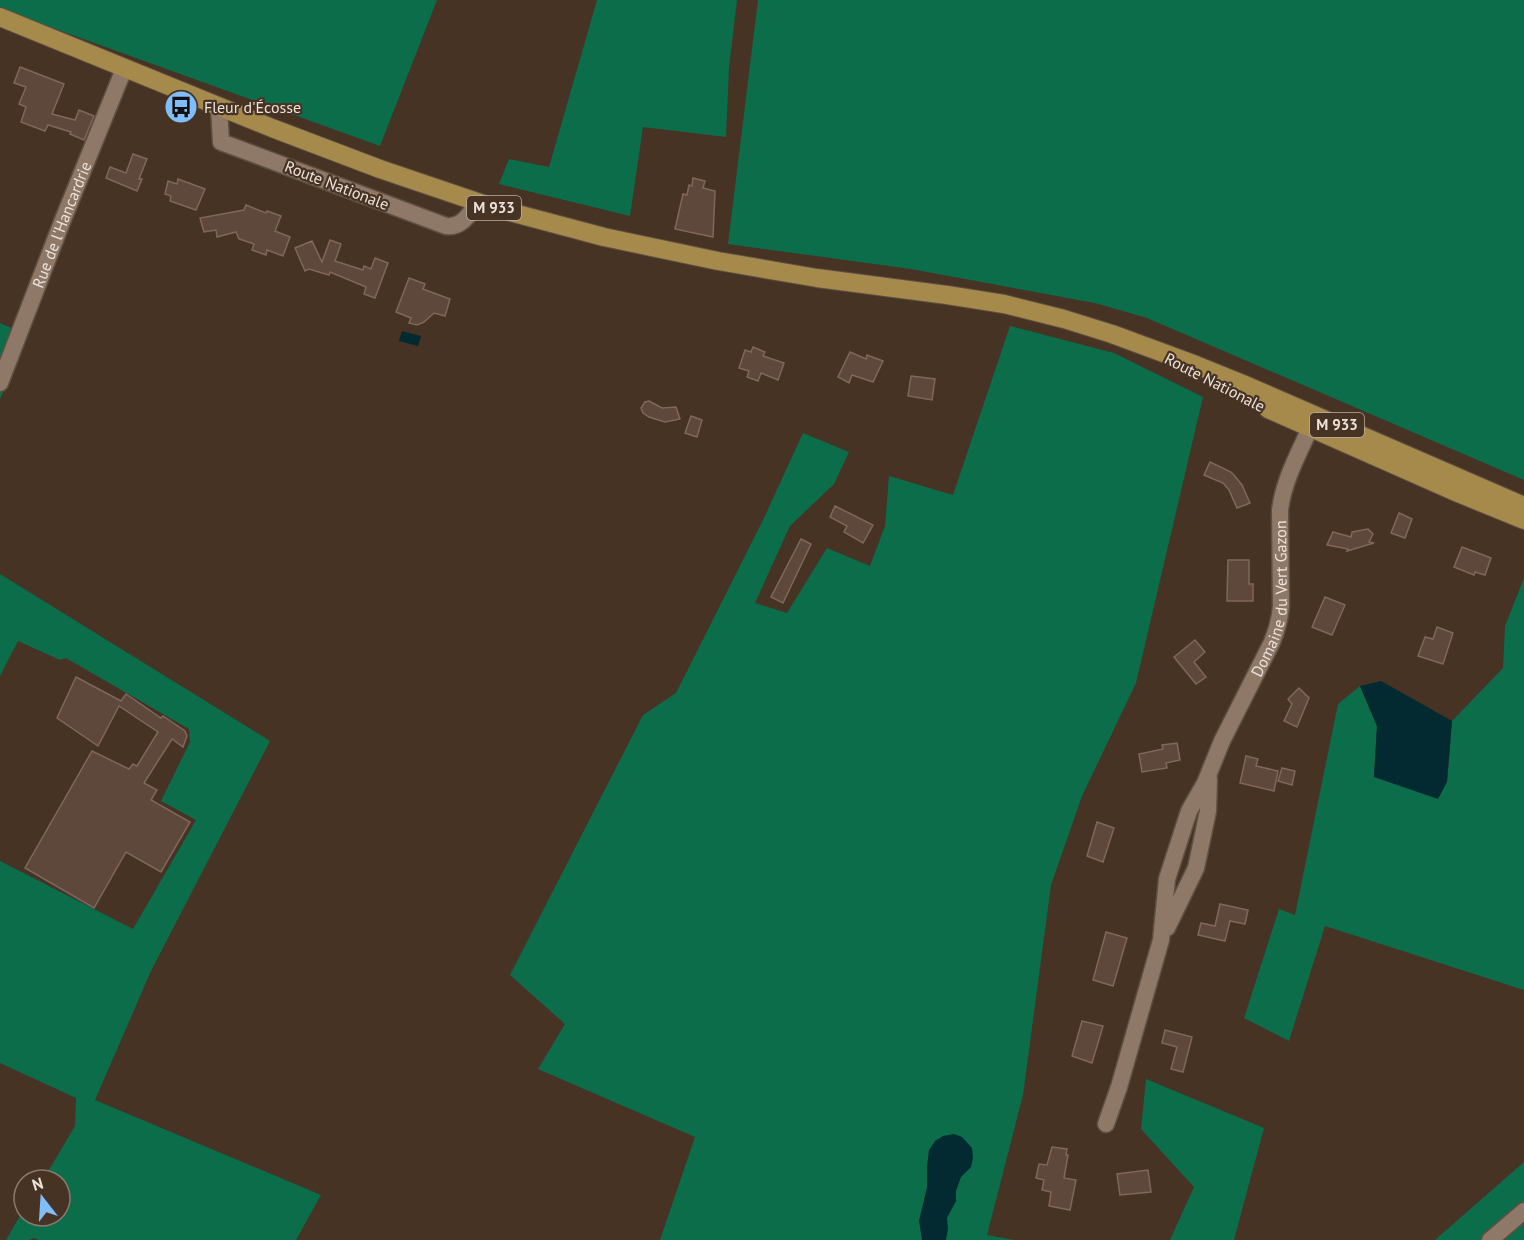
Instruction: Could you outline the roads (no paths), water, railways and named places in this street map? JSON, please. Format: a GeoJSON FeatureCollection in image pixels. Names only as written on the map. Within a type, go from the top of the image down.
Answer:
{"type":"FeatureCollection","features":[{"type":"Feature","properties":{"kind":"main road","name":"M 933"},"geometry":{"type":"LineString","coordinates":[[0,17],[219,107],[478,203]]}},
{"type":"Feature","properties":{"kind":"main road","name":"Route Nationale"},"geometry":{"type":"LineString","coordinates":[[478,203],[576,230],[718,261],[818,278],[1004,304],[1084,325],[1196,365],[1524,520]]}},
{"type":"Feature","properties":{"kind":"main road","name":"Route Nationale"},"geometry":{"type":"LineString","coordinates":[[1313,422],[1524,506]]}},
{"type":"Feature","properties":{"kind":"street","name":"Rue de l'Hancardrie"},"geometry":{"type":"LineString","coordinates":[[0,383],[124,69]]}},
{"type":"Feature","properties":{"kind":"street","name":"Route Nationale"},"geometry":{"type":"LineString","coordinates":[[219,107],[221,142],[446,226],[459,224],[478,203]]}},
{"type":"Feature","properties":{"kind":"street","name":"Domaine du Vert Gazon"},"geometry":{"type":"LineString","coordinates":[[1161,940],[1167,879],[1189,811],[1209,775],[1222,741],[1272,642],[1280,620],[1281,502],[1286,482],[1313,422]]}},
{"type":"Feature","properties":{"kind":"street","name":"Domaine du Vert Gazon"},"geometry":{"type":"LineString","coordinates":[[1106,1124],[1119,1087],[1161,940],[1196,868],[1208,811],[1209,775]]}},
{"type":"Feature","properties":{"kind":"street"},"geometry":{"type":"LineString","coordinates":[[1490,1240],[1524,1211]]}},
{"type":"Feature","properties":{"kind":"water"},"geometry":{"type":"Polygon","coordinates":[[[402,331],[421,336],[418,346],[399,341],[402,331]]]}},
{"type":"Feature","properties":{"kind":"water"},"geometry":{"type":"Polygon","coordinates":[[[1381,681],[1452,721],[1447,782],[1438,799],[1374,777],[1377,726],[1360,686],[1381,681]]]}},
{"type":"Feature","properties":{"kind":"water"},"geometry":{"type":"Polygon","coordinates":[[[954,1134],[962,1137],[972,1148],[971,1167],[961,1177],[956,1191],[956,1201],[947,1218],[946,1240],[922,1240],[919,1221],[927,1187],[929,1150],[935,1141],[943,1136],[954,1134]]]}},
{"type":"Feature","properties":{"kind":"place","name":"Fleur d'Écosse"},"geometry":{"type":"Point","coordinates":[181,107]}}]}
